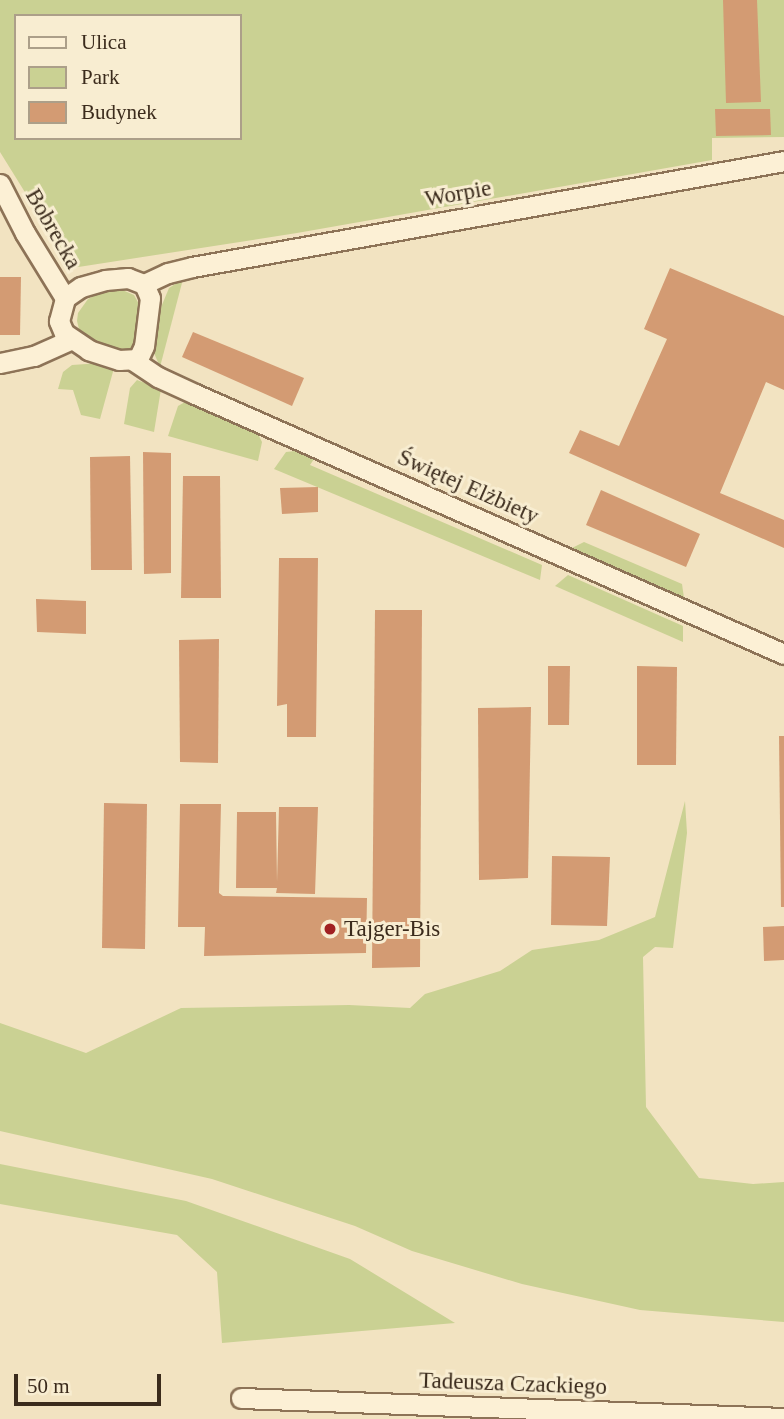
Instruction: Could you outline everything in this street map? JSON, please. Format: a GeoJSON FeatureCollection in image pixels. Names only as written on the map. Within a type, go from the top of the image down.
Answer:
{"type":"FeatureCollection","features":[{"type":"Feature","properties":{"kind":"street","name":"Worpie"},"geometry":{"type":"LineString","coordinates":[[144,284],[168,272],[192,267],[784,161]]}},
{"type":"Feature","properties":{"kind":"street","name":"Bobrecka"},"geometry":{"type":"LineString","coordinates":[[0,184],[25,233],[65,298]]}},
{"type":"Feature","properties":{"kind":"street"},"geometry":{"type":"LineString","coordinates":[[128,278],[144,284],[150,298],[149,314],[142,354],[134,361],[89,350],[70,340],[60,321],[65,298],[81,287],[105,280],[128,278]]}},
{"type":"Feature","properties":{"kind":"street"},"geometry":{"type":"LineString","coordinates":[[0,363],[34,356],[70,340]]}},
{"type":"Feature","properties":{"kind":"street","name":"Świętej Elżbiety"},"geometry":{"type":"LineString","coordinates":[[134,361],[195,394],[784,654]]}},
{"type":"Feature","properties":{"kind":"street","name":"Tadeusza Czackiego"},"geometry":{"type":"LineString","coordinates":[[241,1398],[784,1418]]}},
{"type":"Feature","properties":{"kind":"green space"},"geometry":{"type":"Polygon","coordinates":[[[0,0],[784,0],[784,137],[712,138],[712,160],[297,233],[72,268],[0,152],[0,0]]]}},
{"type":"Feature","properties":{"kind":"green space"},"geometry":{"type":"Polygon","coordinates":[[[183,279],[160,367],[154,353],[157,317],[169,288],[183,279]]]}},
{"type":"Feature","properties":{"kind":"green space"},"geometry":{"type":"Polygon","coordinates":[[[120,289],[134,295],[140,306],[135,342],[131,349],[124,352],[88,337],[79,329],[77,321],[78,313],[88,299],[100,293],[120,289]]]}},
{"type":"Feature","properties":{"kind":"green space"},"geometry":{"type":"Polygon","coordinates":[[[101,363],[114,368],[100,419],[81,415],[73,390],[58,389],[63,372],[72,365],[101,363]]]}},
{"type":"Feature","properties":{"kind":"green space"},"geometry":{"type":"Polygon","coordinates":[[[137,380],[161,389],[154,432],[124,424],[130,388],[137,380]]]}},
{"type":"Feature","properties":{"kind":"green space"},"geometry":{"type":"Polygon","coordinates":[[[185,402],[257,432],[262,442],[258,461],[168,436],[178,406],[185,402]]]}},
{"type":"Feature","properties":{"kind":"green space"},"geometry":{"type":"Polygon","coordinates":[[[295,451],[314,459],[310,465],[542,565],[540,580],[274,469],[286,452],[295,451]]]}},
{"type":"Feature","properties":{"kind":"green space"},"geometry":{"type":"Polygon","coordinates":[[[584,542],[682,584],[684,598],[572,548],[584,542]]]}},
{"type":"Feature","properties":{"kind":"green space"},"geometry":{"type":"Polygon","coordinates":[[[568,575],[683,626],[683,642],[555,586],[568,575]]]}},
{"type":"Feature","properties":{"kind":"green space"},"geometry":{"type":"Polygon","coordinates":[[[685,801],[687,833],[673,948],[655,947],[643,957],[646,1107],[699,1178],[753,1184],[784,1182],[784,1322],[640,1310],[522,1284],[412,1251],[355,1226],[212,1179],[0,1131],[0,1023],[86,1053],[181,1008],[349,1005],[410,1008],[425,994],[500,971],[532,950],[599,940],[655,917],[685,801]]]}},
{"type":"Feature","properties":{"kind":"green space"},"geometry":{"type":"Polygon","coordinates":[[[0,1164],[186,1201],[350,1259],[455,1323],[222,1343],[217,1272],[177,1235],[0,1204],[0,1164]]]}},
{"type":"Feature","properties":{"kind":"building"},"geometry":{"type":"Polygon","coordinates":[[[723,0],[757,0],[761,102],[726,103],[723,0]]]}},
{"type":"Feature","properties":{"kind":"building"},"geometry":{"type":"Polygon","coordinates":[[[715,109],[770,109],[771,135],[716,136],[715,109]]]}},
{"type":"Feature","properties":{"kind":"building"},"geometry":{"type":"Polygon","coordinates":[[[670,268],[784,316],[784,390],[766,382],[720,493],[784,520],[784,548],[569,453],[580,430],[619,446],[667,339],[644,329],[670,268]]]}},
{"type":"Feature","properties":{"kind":"building"},"geometry":{"type":"Polygon","coordinates":[[[0,277],[21,277],[20,335],[0,335],[0,277]]]}},
{"type":"Feature","properties":{"kind":"building"},"geometry":{"type":"Polygon","coordinates":[[[193,332],[304,378],[292,406],[182,357],[193,332]]]}},
{"type":"Feature","properties":{"kind":"building"},"geometry":{"type":"Polygon","coordinates":[[[143,452],[171,453],[171,573],[144,574],[143,452]]]}},
{"type":"Feature","properties":{"kind":"building"},"geometry":{"type":"Polygon","coordinates":[[[130,456],[132,570],[91,570],[90,457],[130,456]]]}},
{"type":"Feature","properties":{"kind":"building"},"geometry":{"type":"Polygon","coordinates":[[[183,476],[220,476],[221,598],[181,598],[183,476]]]}},
{"type":"Feature","properties":{"kind":"building"},"geometry":{"type":"Polygon","coordinates":[[[318,487],[318,512],[282,514],[280,488],[318,487]]]}},
{"type":"Feature","properties":{"kind":"building"},"geometry":{"type":"Polygon","coordinates":[[[601,490],[700,534],[686,567],[586,525],[601,490]]]}},
{"type":"Feature","properties":{"kind":"building"},"geometry":{"type":"Polygon","coordinates":[[[279,558],[318,558],[316,737],[287,737],[287,704],[277,706],[279,558]]]}},
{"type":"Feature","properties":{"kind":"building"},"geometry":{"type":"Polygon","coordinates":[[[36,599],[86,601],[86,634],[37,632],[36,599]]]}},
{"type":"Feature","properties":{"kind":"building"},"geometry":{"type":"Polygon","coordinates":[[[375,610],[422,610],[420,967],[372,968],[375,610]]]}},
{"type":"Feature","properties":{"kind":"building"},"geometry":{"type":"Polygon","coordinates":[[[219,639],[218,763],[180,762],[179,640],[219,639]]]}},
{"type":"Feature","properties":{"kind":"building"},"geometry":{"type":"Polygon","coordinates":[[[548,666],[570,666],[569,725],[548,725],[548,666]]]}},
{"type":"Feature","properties":{"kind":"building"},"geometry":{"type":"Polygon","coordinates":[[[637,666],[677,667],[676,765],[637,765],[637,666]]]}},
{"type":"Feature","properties":{"kind":"building"},"geometry":{"type":"Polygon","coordinates":[[[531,707],[528,878],[479,880],[478,708],[531,707]]]}},
{"type":"Feature","properties":{"kind":"building"},"geometry":{"type":"Polygon","coordinates":[[[779,736],[784,736],[784,907],[781,907],[779,736]]]}},
{"type":"Feature","properties":{"kind":"building"},"geometry":{"type":"Polygon","coordinates":[[[104,803],[147,804],[145,949],[102,948],[104,803]]]}},
{"type":"Feature","properties":{"kind":"building"},"geometry":{"type":"Polygon","coordinates":[[[180,804],[221,804],[219,893],[223,896],[367,898],[366,953],[204,956],[205,927],[178,927],[180,804]]]}},
{"type":"Feature","properties":{"kind":"building"},"geometry":{"type":"Polygon","coordinates":[[[279,807],[318,807],[315,894],[276,893],[277,888],[236,888],[237,812],[276,812],[277,882],[279,807]]]}},
{"type":"Feature","properties":{"kind":"building"},"geometry":{"type":"Polygon","coordinates":[[[552,856],[610,857],[607,926],[551,925],[552,856]]]}},
{"type":"Feature","properties":{"kind":"building"},"geometry":{"type":"Polygon","coordinates":[[[784,926],[784,960],[764,961],[763,927],[784,926]]]}},
{"type":"Feature","properties":{"kind":"place","name":"Tajger-Bis"},"geometry":{"type":"Point","coordinates":[330,929]}}]}
